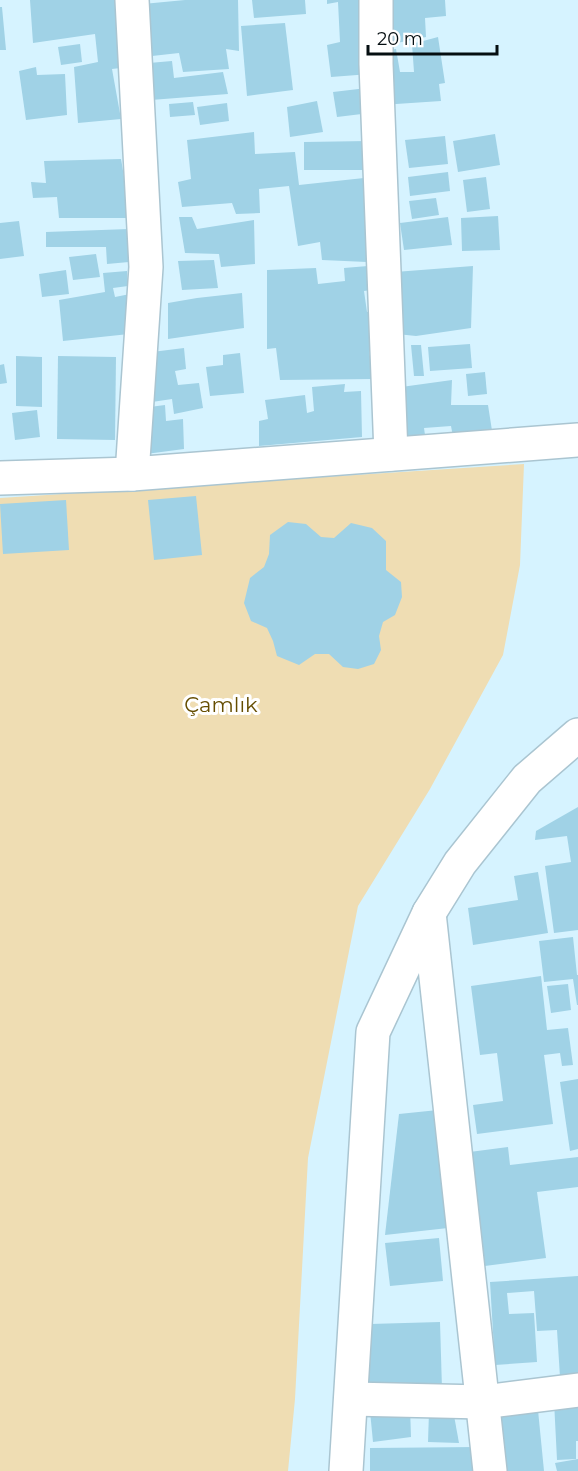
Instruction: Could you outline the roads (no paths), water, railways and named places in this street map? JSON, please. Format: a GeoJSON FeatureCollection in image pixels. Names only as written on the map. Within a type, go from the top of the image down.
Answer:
{"type":"FeatureCollection","features":[{"type":"Feature","properties":{"kind":"street"},"geometry":{"type":"LineString","coordinates":[[132,0],[146,267],[132,474]]}},
{"type":"Feature","properties":{"kind":"street"},"geometry":{"type":"LineString","coordinates":[[376,0],[376,64],[391,454]]}},
{"type":"Feature","properties":{"kind":"street"},"geometry":{"type":"LineString","coordinates":[[0,478],[132,474],[578,440]]}},
{"type":"Feature","properties":{"kind":"street"},"geometry":{"type":"LineString","coordinates":[[346,1471],[373,1032],[429,913],[460,863],[527,779],[578,735]]}},
{"type":"Feature","properties":{"kind":"street"},"geometry":{"type":"LineString","coordinates":[[429,913],[490,1471]]}},
{"type":"Feature","properties":{"kind":"street"},"geometry":{"type":"LineString","coordinates":[[351,1399],[483,1402],[578,1390]]}},
{"type":"Feature","properties":{"kind":"park label","name":"Çamlık"},"geometry":{"type":"Point","coordinates":[221,705]}}]}
